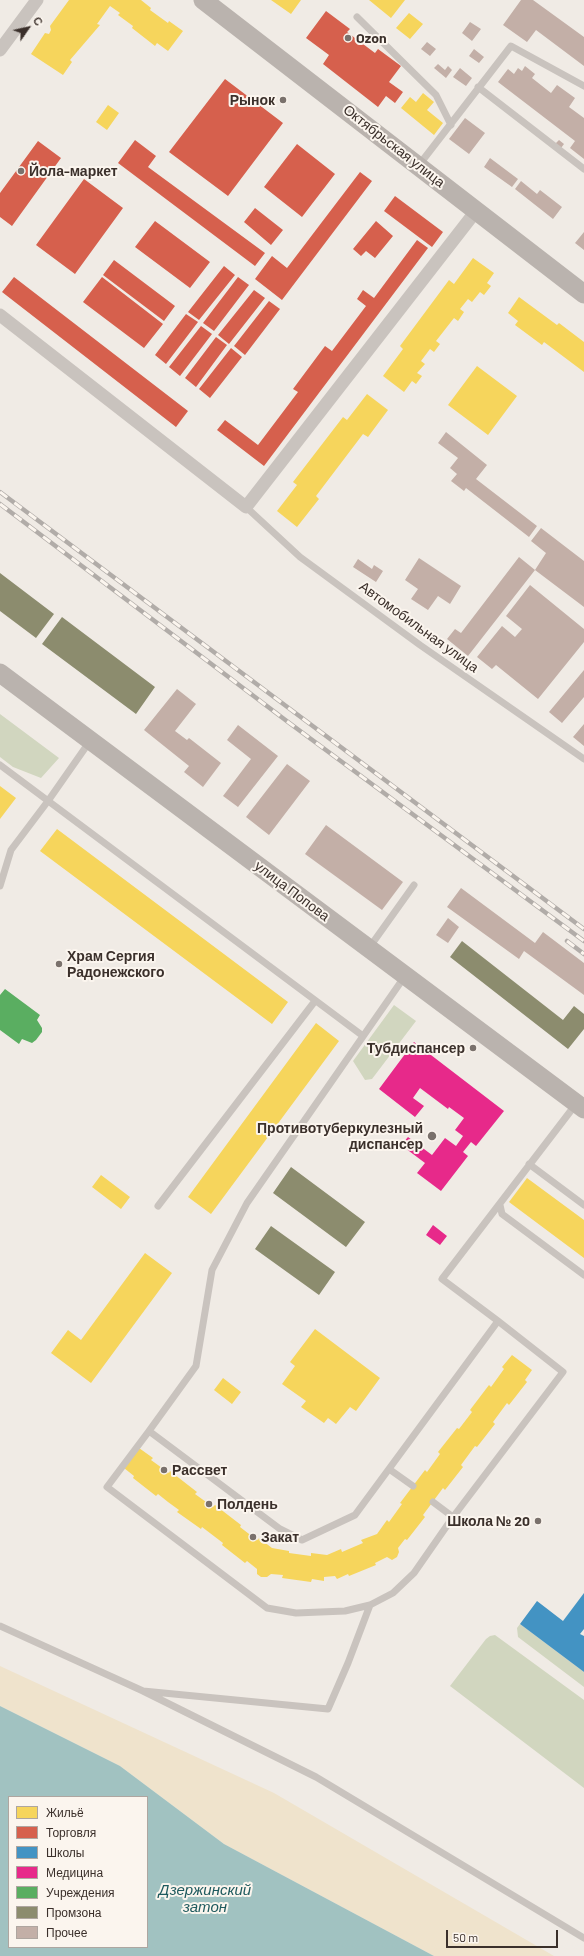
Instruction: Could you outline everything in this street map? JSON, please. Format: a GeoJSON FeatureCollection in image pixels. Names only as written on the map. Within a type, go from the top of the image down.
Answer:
{"type":"FeatureCollection","features":[{"type":"Feature","properties":{"kind":"street"},"geometry":{"type":"LineString","coordinates":[[0,50],[37,0]]}},
{"type":"Feature","properties":{"kind":"street","name":"Октябрьская улица"},"geometry":{"type":"LineString","coordinates":[[203,0],[419,165],[584,294]]}},
{"type":"Feature","properties":{"kind":"street"},"geometry":{"type":"LineString","coordinates":[[0,315],[246,507],[476,211]]}},
{"type":"Feature","properties":{"kind":"street","name":"улица Попова"},"geometry":{"type":"LineString","coordinates":[[0,673],[580,1106]]}},
{"type":"Feature","properties":{"kind":"lane"},"geometry":{"type":"LineString","coordinates":[[357,17],[436,95],[451,125]]}},
{"type":"Feature","properties":{"kind":"lane"},"geometry":{"type":"LineString","coordinates":[[419,165],[511,46],[584,86]]}},
{"type":"Feature","properties":{"kind":"lane"},"geometry":{"type":"LineString","coordinates":[[478,87],[584,169]]}},
{"type":"Feature","properties":{"kind":"lane","name":"Автомобильная улица"},"geometry":{"type":"LineString","coordinates":[[246,507],[300,557],[420,644],[584,759]]}},
{"type":"Feature","properties":{"kind":"lane"},"geometry":{"type":"LineString","coordinates":[[0,886],[11,850],[48,802],[90,740]]}},
{"type":"Feature","properties":{"kind":"lane"},"geometry":{"type":"LineString","coordinates":[[0,765],[363,1036]]}},
{"type":"Feature","properties":{"kind":"lane"},"geometry":{"type":"LineString","coordinates":[[369,949],[414,885]]}},
{"type":"Feature","properties":{"kind":"lane"},"geometry":{"type":"LineString","coordinates":[[405,976],[247,1203],[212,1270],[196,1366],[107,1487],[267,1608],[296,1613],[345,1611],[370,1605],[393,1593],[414,1573],[453,1517],[563,1372],[442,1279],[500,1205],[529,1164],[580,1106]]}},
{"type":"Feature","properties":{"kind":"lane"},"geometry":{"type":"LineString","coordinates":[[158,1206],[315,1001]]}},
{"type":"Feature","properties":{"kind":"lane"},"geometry":{"type":"LineString","coordinates":[[529,1164],[584,1205]]}},
{"type":"Feature","properties":{"kind":"lane"},"geometry":{"type":"LineString","coordinates":[[500,1205],[502,1214],[584,1275]]}},
{"type":"Feature","properties":{"kind":"lane"},"geometry":{"type":"LineString","coordinates":[[149,1431],[280,1529],[302,1540],[356,1515],[498,1322]]}},
{"type":"Feature","properties":{"kind":"lane"},"geometry":{"type":"LineString","coordinates":[[389,1469],[412,1486]]}},
{"type":"Feature","properties":{"kind":"lane"},"geometry":{"type":"LineString","coordinates":[[433,1502],[453,1517]]}},
{"type":"Feature","properties":{"kind":"lane"},"geometry":{"type":"LineString","coordinates":[[143,1691],[328,1709],[348,1663],[370,1605]]}},
{"type":"Feature","properties":{"kind":"lane"},"geometry":{"type":"LineString","coordinates":[[0,1626],[143,1691],[316,1777],[584,1938]]}},
{"type":"Feature","properties":{"kind":"green space"},"geometry":{"type":"Polygon","coordinates":[[[0,714],[59,758],[41,778],[13,767],[0,757],[0,714]]]}},
{"type":"Feature","properties":{"kind":"green space"},"geometry":{"type":"Polygon","coordinates":[[[394,1005],[416,1021],[372,1079],[365,1080],[353,1061],[394,1005]]]}},
{"type":"Feature","properties":{"kind":"green space"},"geometry":{"type":"Polygon","coordinates":[[[520,1624],[584,1672],[584,1687],[518,1637],[517,1628],[520,1624]]]}},
{"type":"Feature","properties":{"kind":"green space"},"geometry":{"type":"Polygon","coordinates":[[[495,1635],[584,1700],[584,1788],[450,1686],[486,1639],[495,1635]]]}},
{"type":"Feature","properties":{"kind":"sand"},"geometry":{"type":"Polygon","coordinates":[[[0,1666],[274,1793],[554,1956],[434,1956],[224,1844],[120,1766],[0,1706],[0,1666]]]}},
{"type":"Feature","properties":{"kind":"water","name":"Дзержинский затон"},"geometry":{"type":"Polygon","coordinates":[[[0,1706],[120,1766],[224,1844],[434,1956],[0,1956],[0,1706]]]}},
{"type":"Feature","properties":{"kind":"building: Жильё"},"geometry":{"type":"Polygon","coordinates":[[[69,0],[141,0],[151,8],[150,10],[168,23],[169,21],[183,31],[168,51],[157,43],[155,46],[132,28],[133,26],[118,15],[120,13],[110,6],[97,24],[100,25],[70,60],[72,62],[63,75],[31,54],[45,33],[49,34],[51,30],[50,26],[69,0]]]}},
{"type":"Feature","properties":{"kind":"building: Жильё"},"geometry":{"type":"Polygon","coordinates":[[[271,0],[301,0],[291,14],[271,0]]]}},
{"type":"Feature","properties":{"kind":"building: Жильё"},"geometry":{"type":"Polygon","coordinates":[[[369,0],[405,0],[391,18],[369,0]]]}},
{"type":"Feature","properties":{"kind":"building: Жильё"},"geometry":{"type":"Polygon","coordinates":[[[409,13],[423,24],[410,39],[396,28],[409,13]]]}},
{"type":"Feature","properties":{"kind":"building: Жильё"},"geometry":{"type":"Polygon","coordinates":[[[423,93],[434,102],[427,110],[443,123],[434,135],[401,108],[410,97],[416,102],[423,93]]]}},
{"type":"Feature","properties":{"kind":"building: Жильё"},"geometry":{"type":"Polygon","coordinates":[[[108,105],[119,113],[107,130],[96,122],[108,105]]]}},
{"type":"Feature","properties":{"kind":"building: Жильё"},"geometry":{"type":"Polygon","coordinates":[[[473,258],[494,273],[487,283],[491,286],[484,295],[480,292],[472,302],[468,299],[460,309],[464,312],[458,321],[454,318],[436,341],[440,344],[434,352],[430,349],[421,361],[425,364],[417,373],[422,376],[416,384],[412,381],[404,392],[383,376],[403,349],[400,346],[449,280],[454,284],[473,258]]]}},
{"type":"Feature","properties":{"kind":"building: Жильё"},"geometry":{"type":"Polygon","coordinates":[[[519,297],[557,325],[559,323],[584,342],[584,372],[544,342],[542,345],[515,325],[518,321],[508,313],[519,297]]]}},
{"type":"Feature","properties":{"kind":"building: Жильё"},"geometry":{"type":"Polygon","coordinates":[[[477,366],[517,396],[488,435],[448,405],[477,366]]]}},
{"type":"Feature","properties":{"kind":"building: Жильё"},"geometry":{"type":"Polygon","coordinates":[[[367,394],[388,410],[368,437],[363,434],[316,496],[319,499],[297,527],[277,511],[297,485],[293,482],[343,417],[347,420],[367,394]]]}},
{"type":"Feature","properties":{"kind":"building: Жильё"},"geometry":{"type":"Polygon","coordinates":[[[0,786],[16,798],[0,819],[0,786]]]}},
{"type":"Feature","properties":{"kind":"building: Жильё"},"geometry":{"type":"Polygon","coordinates":[[[57,829],[288,1002],[272,1024],[40,851],[57,829]]]}},
{"type":"Feature","properties":{"kind":"building: Жильё"},"geometry":{"type":"Polygon","coordinates":[[[316,1023],[339,1041],[211,1214],[188,1197],[316,1023]]]}},
{"type":"Feature","properties":{"kind":"building: Жильё"},"geometry":{"type":"Polygon","coordinates":[[[101,1175],[130,1197],[121,1209],[92,1187],[101,1175]]]}},
{"type":"Feature","properties":{"kind":"building: Жильё"},"geometry":{"type":"Polygon","coordinates":[[[527,1178],[584,1220],[584,1258],[509,1202],[527,1178]]]}},
{"type":"Feature","properties":{"kind":"building: Жильё"},"geometry":{"type":"Polygon","coordinates":[[[145,1253],[172,1273],[91,1383],[51,1353],[68,1330],[81,1340],[145,1253]]]}},
{"type":"Feature","properties":{"kind":"building: Жильё"},"geometry":{"type":"Polygon","coordinates":[[[315,1329],[380,1378],[356,1411],[350,1407],[336,1424],[328,1418],[324,1423],[301,1407],[306,1401],[282,1384],[295,1366],[290,1362],[315,1329]]]}},
{"type":"Feature","properties":{"kind":"building: Жильё"},"geometry":{"type":"Polygon","coordinates":[[[512,1355],[532,1370],[525,1380],[527,1382],[509,1405],[507,1403],[493,1422],[495,1424],[477,1447],[475,1446],[461,1465],[463,1467],[445,1490],[443,1488],[423,1515],[425,1517],[407,1540],[405,1539],[398,1548],[399,1552],[397,1557],[392,1560],[387,1557],[375,1563],[376,1565],[349,1576],[348,1574],[337,1579],[335,1576],[324,1577],[324,1581],[312,1579],[311,1582],[282,1578],[283,1575],[271,1574],[267,1577],[261,1577],[257,1574],[257,1569],[247,1561],[245,1563],[222,1545],[223,1543],[202,1527],[201,1529],[177,1512],[179,1510],[158,1494],[156,1496],[133,1478],[134,1476],[124,1468],[139,1448],[153,1458],[151,1460],[169,1473],[170,1471],[197,1492],[195,1494],[213,1507],[215,1505],[241,1525],[240,1527],[253,1537],[258,1540],[259,1538],[272,1548],[289,1551],[289,1553],[311,1556],[311,1553],[327,1555],[341,1549],[342,1552],[363,1543],[361,1540],[377,1534],[387,1520],[389,1522],[402,1504],[400,1503],[425,1470],[427,1472],[440,1454],[438,1452],[472,1412],[470,1410],[489,1385],[491,1387],[504,1369],[502,1367],[512,1355]]]}},
{"type":"Feature","properties":{"kind":"building: Жильё"},"geometry":{"type":"Polygon","coordinates":[[[223,1378],[241,1392],[232,1404],[214,1390],[223,1378]]]}},
{"type":"Feature","properties":{"kind":"building: Торговля"},"geometry":{"type":"Polygon","coordinates":[[[326,11],[350,29],[347,32],[375,53],[378,49],[401,66],[389,82],[403,92],[395,103],[386,96],[378,107],[323,64],[329,55],[306,38],[326,11]]]}},
{"type":"Feature","properties":{"kind":"building: Торговля"},"geometry":{"type":"Polygon","coordinates":[[[225,79],[283,123],[228,196],[169,152],[225,79]]]}},
{"type":"Feature","properties":{"kind":"building: Торговля"},"geometry":{"type":"Polygon","coordinates":[[[135,140],[156,156],[148,167],[265,253],[255,266],[118,163],[135,140]]]}},
{"type":"Feature","properties":{"kind":"building: Торговля"},"geometry":{"type":"Polygon","coordinates":[[[38,141],[61,158],[12,226],[0,217],[0,193],[38,141]]]}},
{"type":"Feature","properties":{"kind":"building: Торговля"},"geometry":{"type":"Polygon","coordinates":[[[297,144],[335,174],[302,217],[264,187],[297,144]]]}},
{"type":"Feature","properties":{"kind":"building: Торговля"},"geometry":{"type":"Polygon","coordinates":[[[360,172],[372,181],[282,300],[255,279],[272,256],[287,268],[360,172]]]}},
{"type":"Feature","properties":{"kind":"building: Торговля"},"geometry":{"type":"Polygon","coordinates":[[[84,179],[123,208],[75,274],[36,245],[84,179]]]}},
{"type":"Feature","properties":{"kind":"building: Торговля"},"geometry":{"type":"Polygon","coordinates":[[[395,196],[443,232],[432,247],[384,211],[395,196]]]}},
{"type":"Feature","properties":{"kind":"building: Торговля"},"geometry":{"type":"Polygon","coordinates":[[[255,208],[283,230],[271,245],[244,222],[255,208]]]}},
{"type":"Feature","properties":{"kind":"building: Торговля"},"geometry":{"type":"Polygon","coordinates":[[[155,221],[210,262],[190,288],[135,247],[155,221]]]}},
{"type":"Feature","properties":{"kind":"building: Торговля"},"geometry":{"type":"Polygon","coordinates":[[[376,221],[393,236],[375,258],[366,251],[361,256],[353,249],[376,221]]]}},
{"type":"Feature","properties":{"kind":"building: Торговля"},"geometry":{"type":"Polygon","coordinates":[[[417,240],[428,248],[264,466],[217,430],[225,420],[258,445],[298,392],[293,389],[325,346],[332,351],[366,306],[357,299],[363,290],[374,298],[417,240]]]}},
{"type":"Feature","properties":{"kind":"building: Торговля"},"geometry":{"type":"Polygon","coordinates":[[[114,260],[175,306],[164,321],[103,275],[114,260]]]}},
{"type":"Feature","properties":{"kind":"building: Торговля"},"geometry":{"type":"Polygon","coordinates":[[[224,266],[235,275],[199,320],[188,312],[224,266]]]}},
{"type":"Feature","properties":{"kind":"building: Торговля"},"geometry":{"type":"Polygon","coordinates":[[[14,277],[188,411],[176,427],[2,292],[14,277]]]}},
{"type":"Feature","properties":{"kind":"building: Торговля"},"geometry":{"type":"Polygon","coordinates":[[[102,277],[163,324],[144,348],[83,302],[102,277]]]}},
{"type":"Feature","properties":{"kind":"building: Торговля"},"geometry":{"type":"Polygon","coordinates":[[[238,277],[249,285],[214,331],[203,323],[238,277]]]}},
{"type":"Feature","properties":{"kind":"building: Торговля"},"geometry":{"type":"Polygon","coordinates":[[[254,290],[265,298],[229,344],[218,335],[254,290]]]}},
{"type":"Feature","properties":{"kind":"building: Торговля"},"geometry":{"type":"Polygon","coordinates":[[[269,301],[280,309],[245,355],[234,346],[269,301]]]}},
{"type":"Feature","properties":{"kind":"building: Торговля"},"geometry":{"type":"Polygon","coordinates":[[[186,314],[198,322],[166,364],[155,355],[186,314]]]}},
{"type":"Feature","properties":{"kind":"building: Торговля"},"geometry":{"type":"Polygon","coordinates":[[[201,326],[212,334],[180,376],[169,367],[201,326]]]}},
{"type":"Feature","properties":{"kind":"building: Торговля"},"geometry":{"type":"Polygon","coordinates":[[[216,337],[227,345],[196,387],[185,378],[216,337]]]}},
{"type":"Feature","properties":{"kind":"building: Торговля"},"geometry":{"type":"Polygon","coordinates":[[[231,348],[242,357],[210,398],[199,389],[231,348]]]}},
{"type":"Feature","properties":{"kind":"building: Школы"},"geometry":{"type":"Polygon","coordinates":[[[584,1593],[584,1629],[580,1634],[584,1636],[584,1672],[520,1624],[537,1601],[563,1621],[584,1593]]]}},
{"type":"Feature","properties":{"kind":"building: Медицина"},"geometry":{"type":"Polygon","coordinates":[[[414,1042],[504,1111],[476,1146],[471,1142],[463,1152],[468,1156],[441,1191],[417,1173],[425,1163],[401,1145],[408,1137],[432,1155],[445,1138],[456,1146],[463,1136],[455,1130],[464,1118],[449,1107],[448,1109],[420,1088],[413,1098],[424,1106],[415,1117],[379,1089],[414,1042]]]}},
{"type":"Feature","properties":{"kind":"building: Медицина"},"geometry":{"type":"Polygon","coordinates":[[[433,1225],[447,1236],[440,1245],[426,1235],[433,1225]]]}},
{"type":"Feature","properties":{"kind":"building: Учреждения"},"geometry":{"type":"Polygon","coordinates":[[[5,989],[40,1015],[37,1020],[42,1028],[42,1032],[32,1043],[22,1039],[19,1044],[0,1030],[0,995],[5,989]]]}},
{"type":"Feature","properties":{"kind":"building: Промзона"},"geometry":{"type":"Polygon","coordinates":[[[0,573],[54,614],[36,638],[0,611],[0,573]]]}},
{"type":"Feature","properties":{"kind":"building: Промзона"},"geometry":{"type":"Polygon","coordinates":[[[62,617],[155,687],[136,714],[42,644],[62,617]]]}},
{"type":"Feature","properties":{"kind":"building: Промзона"},"geometry":{"type":"Polygon","coordinates":[[[462,941],[563,1020],[574,1006],[584,1014],[584,1029],[568,1049],[450,957],[462,941]]]}},
{"type":"Feature","properties":{"kind":"building: Промзона"},"geometry":{"type":"Polygon","coordinates":[[[291,1167],[365,1222],[346,1247],[273,1193],[291,1167]]]}},
{"type":"Feature","properties":{"kind":"building: Промзона"},"geometry":{"type":"Polygon","coordinates":[[[271,1226],[335,1272],[319,1295],[255,1249],[271,1226]]]}},
{"type":"Feature","properties":{"kind":"building: Прочее"},"geometry":{"type":"Polygon","coordinates":[[[521,0],[533,0],[584,37],[584,66],[536,30],[527,42],[503,25],[521,0]]]}},
{"type":"Feature","properties":{"kind":"building: Прочее"},"geometry":{"type":"Polygon","coordinates":[[[470,22],[481,29],[472,41],[462,33],[470,22]]]}},
{"type":"Feature","properties":{"kind":"building: Прочее"},"geometry":{"type":"Polygon","coordinates":[[[427,42],[436,49],[430,56],[421,49],[427,42]]]}},
{"type":"Feature","properties":{"kind":"building: Прочее"},"geometry":{"type":"Polygon","coordinates":[[[474,49],[484,57],[479,63],[469,56],[474,49]]]}},
{"type":"Feature","properties":{"kind":"building: Прочее"},"geometry":{"type":"Polygon","coordinates":[[[438,64],[445,70],[448,66],[452,70],[446,78],[434,68],[438,64]]]}},
{"type":"Feature","properties":{"kind":"building: Прочее"},"geometry":{"type":"Polygon","coordinates":[[[525,66],[535,74],[532,78],[551,93],[557,85],[575,98],[569,107],[584,118],[584,159],[570,148],[575,141],[498,82],[508,69],[514,74],[518,68],[522,71],[525,66]]]}},
{"type":"Feature","properties":{"kind":"building: Прочее"},"geometry":{"type":"Polygon","coordinates":[[[460,68],[472,78],[466,86],[453,77],[460,68]]]}},
{"type":"Feature","properties":{"kind":"building: Прочее"},"geometry":{"type":"Polygon","coordinates":[[[465,118],[485,133],[469,154],[449,139],[465,118]]]}},
{"type":"Feature","properties":{"kind":"building: Прочее"},"geometry":{"type":"Polygon","coordinates":[[[559,140],[564,144],[561,148],[555,144],[559,140]]]}},
{"type":"Feature","properties":{"kind":"building: Прочее"},"geometry":{"type":"Polygon","coordinates":[[[490,158],[518,179],[512,187],[484,167],[490,158]]]}},
{"type":"Feature","properties":{"kind":"building: Прочее"},"geometry":{"type":"Polygon","coordinates":[[[521,181],[537,194],[540,190],[562,207],[553,219],[515,189],[521,181]]]}},
{"type":"Feature","properties":{"kind":"building: Прочее"},"geometry":{"type":"Polygon","coordinates":[[[584,232],[584,250],[575,243],[584,232]]]}},
{"type":"Feature","properties":{"kind":"building: Прочее"},"geometry":{"type":"Polygon","coordinates":[[[446,432],[487,465],[476,479],[537,526],[529,537],[466,488],[464,491],[451,481],[457,474],[450,468],[458,458],[438,443],[446,432]]]}},
{"type":"Feature","properties":{"kind":"building: Прочее"},"geometry":{"type":"Polygon","coordinates":[[[541,528],[584,561],[584,607],[535,570],[546,553],[531,541],[541,528]]]}},
{"type":"Feature","properties":{"kind":"building: Прочее"},"geometry":{"type":"Polygon","coordinates":[[[519,557],[535,570],[468,656],[447,639],[455,629],[461,633],[519,557]]]}},
{"type":"Feature","properties":{"kind":"building: Прочее"},"geometry":{"type":"Polygon","coordinates":[[[419,558],[461,586],[450,604],[438,596],[428,610],[411,599],[418,589],[405,580],[419,558]]]}},
{"type":"Feature","properties":{"kind":"building: Прочее"},"geometry":{"type":"Polygon","coordinates":[[[358,559],[372,569],[374,565],[383,571],[376,582],[353,567],[358,559]]]}},
{"type":"Feature","properties":{"kind":"building: Прочее"},"geometry":{"type":"Polygon","coordinates":[[[530,585],[584,629],[584,642],[538,699],[496,665],[492,669],[477,657],[502,626],[515,637],[522,629],[506,616],[530,585]]]}},
{"type":"Feature","properties":{"kind":"building: Прочее"},"geometry":{"type":"Polygon","coordinates":[[[584,670],[584,697],[562,723],[549,712],[584,670]]]}},
{"type":"Feature","properties":{"kind":"building: Прочее"},"geometry":{"type":"Polygon","coordinates":[[[177,689],[196,704],[175,731],[187,740],[189,738],[221,763],[203,787],[184,772],[189,766],[144,730],[177,689]]]}},
{"type":"Feature","properties":{"kind":"building: Прочее"},"geometry":{"type":"Polygon","coordinates":[[[584,724],[584,746],[573,737],[584,724]]]}},
{"type":"Feature","properties":{"kind":"building: Прочее"},"geometry":{"type":"Polygon","coordinates":[[[238,725],[278,756],[238,807],[223,796],[251,759],[227,740],[238,725]]]}},
{"type":"Feature","properties":{"kind":"building: Прочее"},"geometry":{"type":"Polygon","coordinates":[[[287,764],[310,781],[269,835],[246,817],[287,764]]]}},
{"type":"Feature","properties":{"kind":"building: Прочее"},"geometry":{"type":"Polygon","coordinates":[[[326,825],[403,882],[382,910],[305,854],[326,825]]]}},
{"type":"Feature","properties":{"kind":"building: Прочее"},"geometry":{"type":"Polygon","coordinates":[[[461,888],[535,943],[543,932],[584,963],[584,995],[524,951],[519,959],[447,907],[461,888]]]}},
{"type":"Feature","properties":{"kind":"building: Прочее"},"geometry":{"type":"Polygon","coordinates":[[[448,918],[459,927],[448,943],[436,935],[448,918]]]}},
{"type":"Feature","properties":{"kind":"railway"},"geometry":{"type":"LineString","coordinates":[[0,492],[584,929]]}},
{"type":"Feature","properties":{"kind":"railway"},"geometry":{"type":"LineString","coordinates":[[0,504],[288,722],[584,941]]}},
{"type":"Feature","properties":{"kind":"railway"},"geometry":{"type":"LineString","coordinates":[[567,941],[584,954]]}},
{"type":"Feature","properties":{"kind":"place","name":"Ozon"},"geometry":{"type":"Point","coordinates":[348,38]}},
{"type":"Feature","properties":{"kind":"place","name":"Рынок"},"geometry":{"type":"Point","coordinates":[283,100]}},
{"type":"Feature","properties":{"kind":"place","name":"Йола-маркет"},"geometry":{"type":"Point","coordinates":[21,171]}},
{"type":"Feature","properties":{"kind":"place","name":"Храм Сергия Радонежского"},"geometry":{"type":"Point","coordinates":[59,964]}},
{"type":"Feature","properties":{"kind":"place","name":"Тубдиспансер"},"geometry":{"type":"Point","coordinates":[473,1048]}},
{"type":"Feature","properties":{"kind":"place","name":"Противотуберкулезный диспансер"},"geometry":{"type":"Point","coordinates":[432,1136]}},
{"type":"Feature","properties":{"kind":"place","name":"Рассвет"},"geometry":{"type":"Point","coordinates":[164,1470]}},
{"type":"Feature","properties":{"kind":"place","name":"Полдень"},"geometry":{"type":"Point","coordinates":[209,1504]}},
{"type":"Feature","properties":{"kind":"place","name":"Школа № 20"},"geometry":{"type":"Point","coordinates":[538,1521]}},
{"type":"Feature","properties":{"kind":"place","name":"Закат"},"geometry":{"type":"Point","coordinates":[253,1537]}}]}
